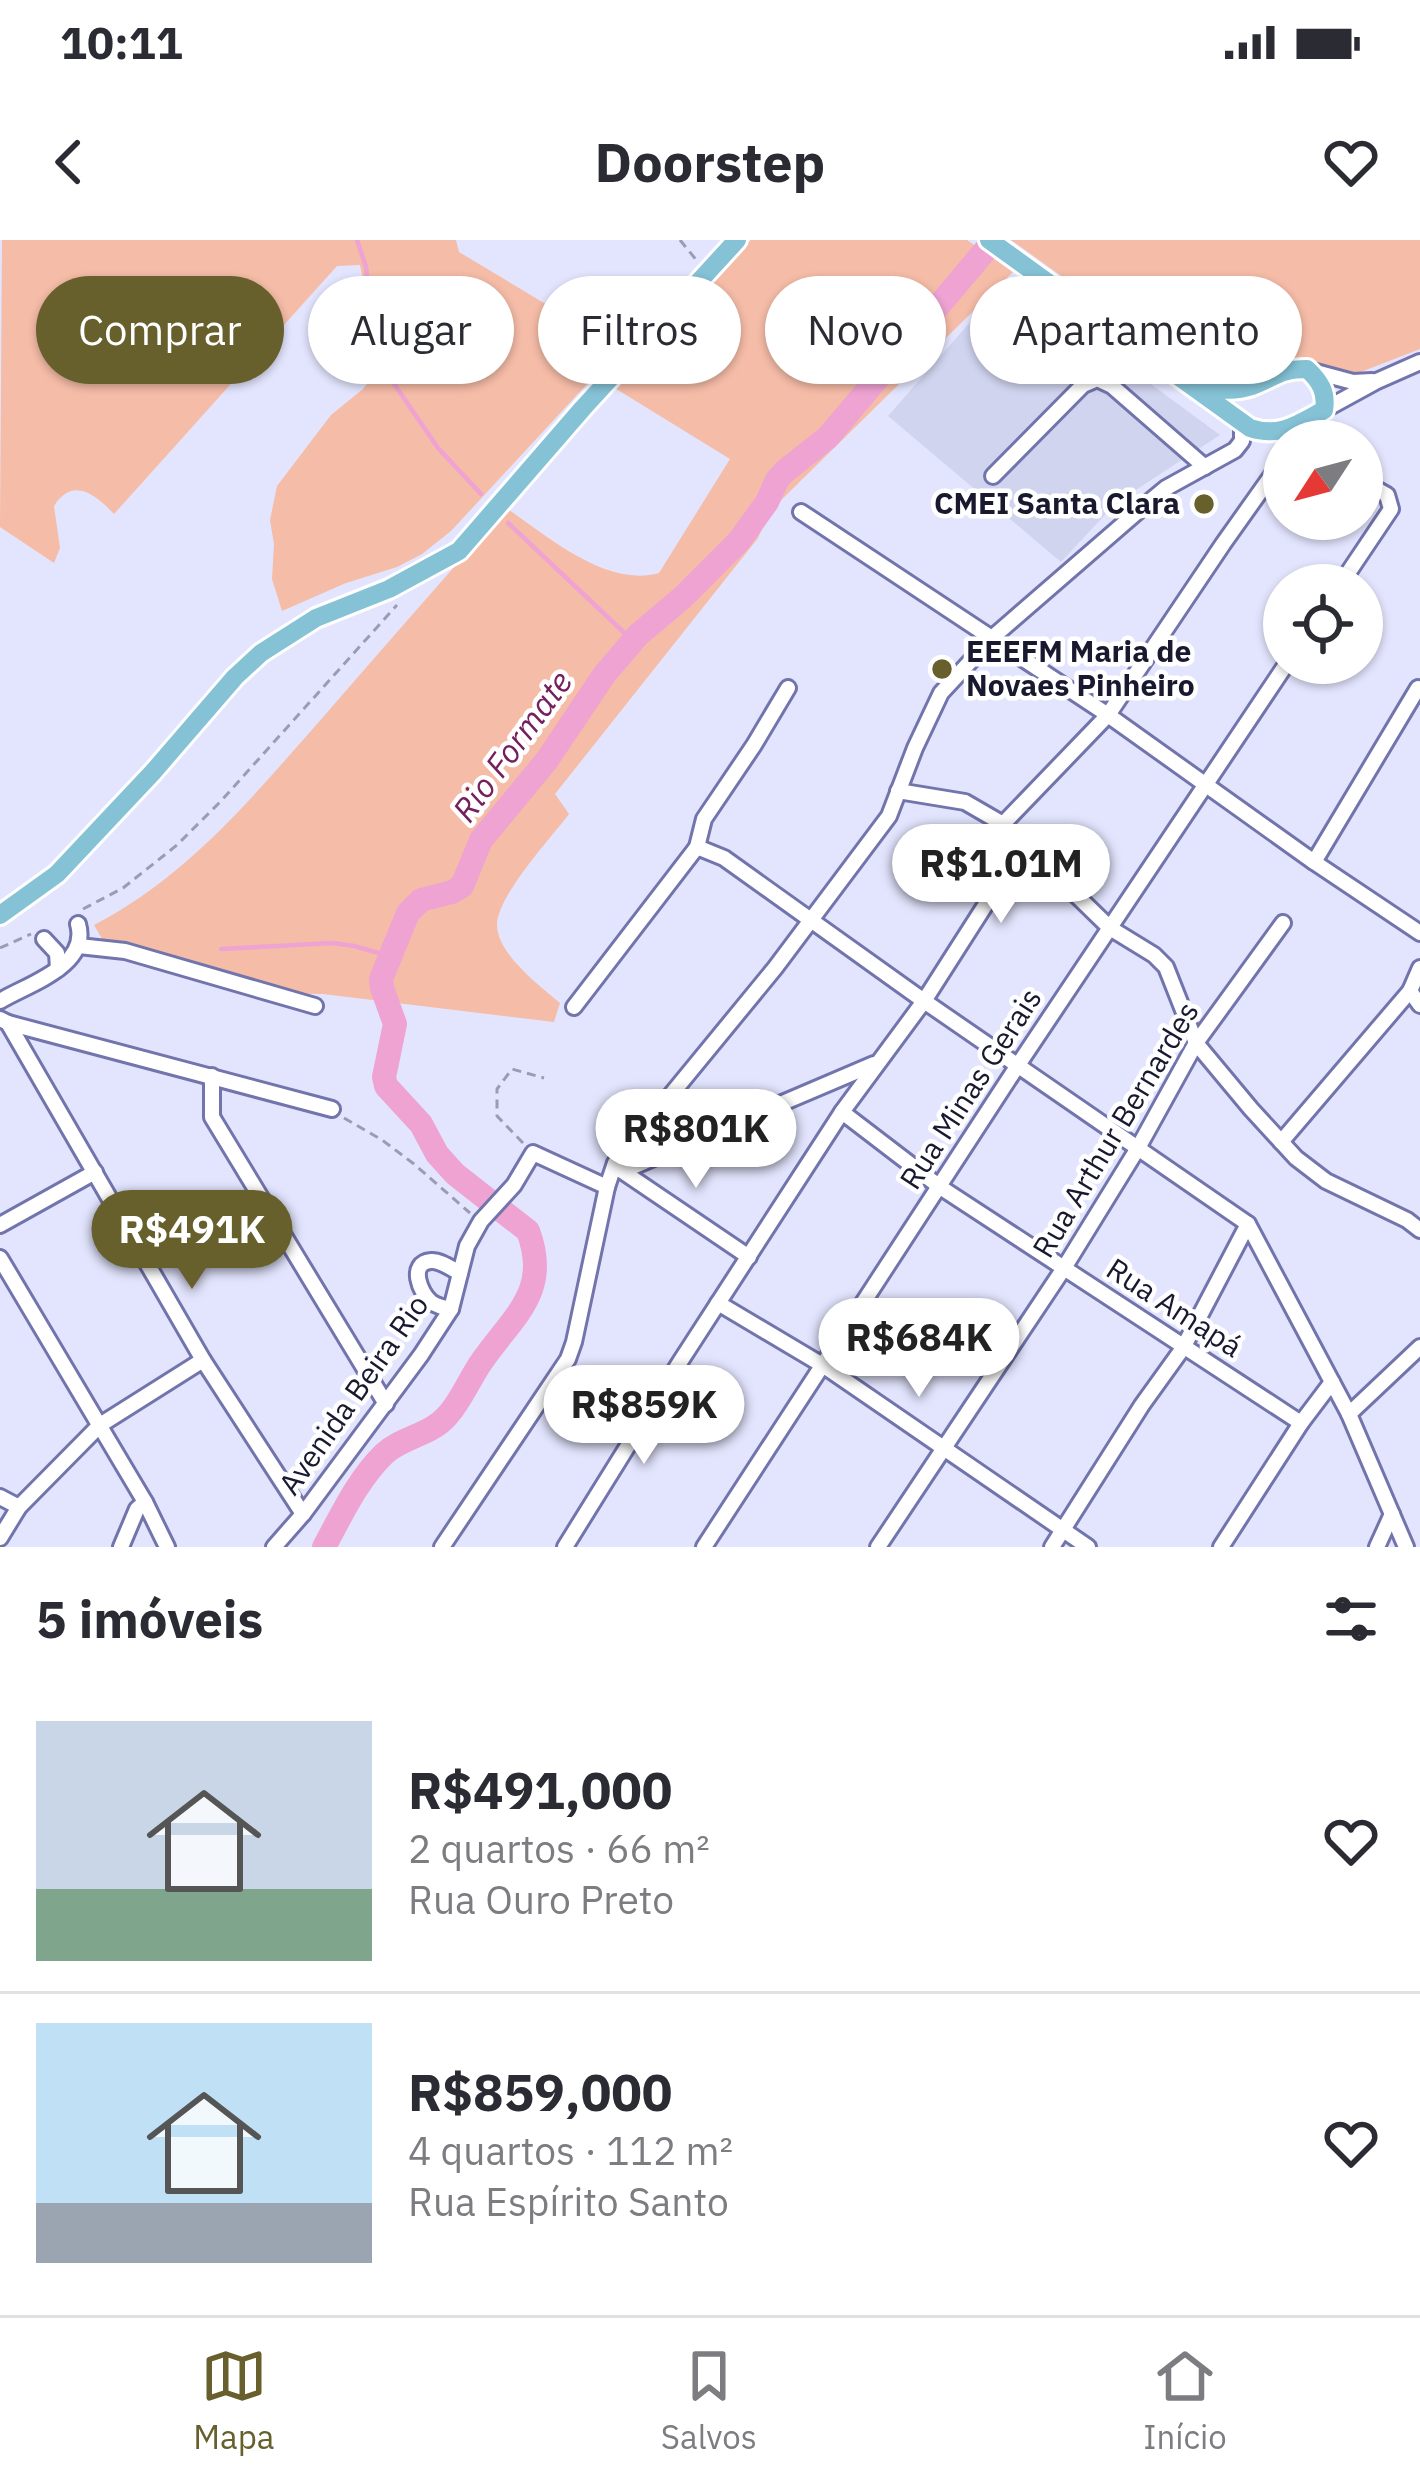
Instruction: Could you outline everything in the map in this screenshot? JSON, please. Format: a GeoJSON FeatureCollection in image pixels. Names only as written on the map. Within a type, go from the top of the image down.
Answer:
{"type":"FeatureCollection","features":[{"type":"Feature","properties":{"kind":"main road"},"geometry":{"type":"LineString","coordinates":[[706,273],[725,240]]}},
{"type":"Feature","properties":{"kind":"main road"},"geometry":{"type":"LineString","coordinates":[[1,915],[57,874],[261,653],[316,618],[389,589],[459,551],[737,240]]}},
{"type":"Feature","properties":{"kind":"main road"},"geometry":{"type":"LineString","coordinates":[[989,240],[1040,276]]}},
{"type":"Feature","properties":{"kind":"main road"},"geometry":{"type":"LineString","coordinates":[[1198,384],[1233,390],[1286,369],[1306,369],[1323,387],[1325,402],[1324,410],[1307,420]]}},
{"type":"Feature","properties":{"kind":"main road"},"geometry":{"type":"LineString","coordinates":[[1191,384],[1242,422],[1263,431]]}},
{"type":"Feature","properties":{"kind":"main road"},"geometry":{"type":"LineString","coordinates":[[1242,422],[1251,386]]}},
{"type":"Feature","properties":{"kind":"street"},"geometry":{"type":"LineString","coordinates":[[1324,410],[1420,362]]}},
{"type":"Feature","properties":{"kind":"street"},"geometry":{"type":"LineString","coordinates":[[1306,369],[1353,382],[1377,381]]}},
{"type":"Feature","properties":{"kind":"street"},"geometry":{"type":"LineString","coordinates":[[993,476],[1083,385],[1096,379],[1112,386],[1205,466]]}},
{"type":"Feature","properties":{"kind":"street"},"geometry":{"type":"LineString","coordinates":[[442,1547],[568,1359],[607,1186],[889,816],[941,693],[993,638],[1166,488],[1235,450],[1242,441],[1242,422]]}},
{"type":"Feature","properties":{"kind":"street"},"geometry":{"type":"LineString","coordinates":[[1004,824],[1108,715],[1263,489]]}},
{"type":"Feature","properties":{"kind":"street"},"geometry":{"type":"LineString","coordinates":[[1383,493],[1392,505],[1383,519]]}},
{"type":"Feature","properties":{"kind":"street"},"geometry":{"type":"LineString","coordinates":[[800,512],[1108,715],[1420,933]]}},
{"type":"Feature","properties":{"kind":"street","name":"Rua Minas Gerais"},"geometry":{"type":"LineString","coordinates":[[704,1547],[1273,684]]}},
{"type":"Feature","properties":{"kind":"street"},"geometry":{"type":"LineString","coordinates":[[574,1006],[697,847],[704,819],[788,688]]}},
{"type":"Feature","properties":{"kind":"street"},"geometry":{"type":"LineString","coordinates":[[1314,862],[1418,688]]}},
{"type":"Feature","properties":{"kind":"street"},"geometry":{"type":"LineString","coordinates":[[902,784],[964,802],[1004,824],[1109,928],[1166,967],[1196,1043],[1296,1158],[1326,1181],[1420,1230]]}},
{"type":"Feature","properties":{"kind":"street"},"geometry":{"type":"LineString","coordinates":[[565,1547],[842,1112],[923,1001],[1025,843]]}},
{"type":"Feature","properties":{"kind":"street"},"geometry":{"type":"LineString","coordinates":[[697,847],[724,858],[1248,1224],[1349,1414],[1406,1547]]}},
{"type":"Feature","properties":{"kind":"street"},"geometry":{"type":"LineString","coordinates":[[0,1001],[58,969],[79,946],[75,920]]}},
{"type":"Feature","properties":{"kind":"street","name":"Rua Arthur Bernardes"},"geometry":{"type":"LineString","coordinates":[[878,1547],[1064,1268],[1196,1043],[1282,923]]}},
{"type":"Feature","properties":{"kind":"street"},"geometry":{"type":"LineString","coordinates":[[36,937],[57,953],[58,969]]}},
{"type":"Feature","properties":{"kind":"street"},"geometry":{"type":"LineString","coordinates":[[79,946],[125,950],[315,1006]]}},
{"type":"Feature","properties":{"kind":"street"},"geometry":{"type":"LineString","coordinates":[[1281,1142],[1410,991],[1420,968]]}},
{"type":"Feature","properties":{"kind":"street"},"geometry":{"type":"LineString","coordinates":[[1410,991],[1420,1005]]}},
{"type":"Feature","properties":{"kind":"street"},"geometry":{"type":"LineString","coordinates":[[4,1021],[332,1109]]}},
{"type":"Feature","properties":{"kind":"street"},"geometry":{"type":"LineString","coordinates":[[4,1021],[203,1360],[303,1514]]}},
{"type":"Feature","properties":{"kind":"street"},"geometry":{"type":"LineString","coordinates":[[619,1168],[879,1063]]}},
{"type":"Feature","properties":{"kind":"street"},"geometry":{"type":"LineString","coordinates":[[212,1076],[212,1117],[386,1404]]}},
{"type":"Feature","properties":{"kind":"street","name":"Rua Amapá"},"geometry":{"type":"LineString","coordinates":[[842,1112],[940,1187],[1300,1423]]}},
{"type":"Feature","properties":{"kind":"street"},"geometry":{"type":"LineString","coordinates":[[533,1153],[607,1186]]}},
{"type":"Feature","properties":{"kind":"street","name":"Avenida Beira Rio"},"geometry":{"type":"LineString","coordinates":[[274,1547],[386,1404],[451,1310],[467,1246],[533,1153]]}},
{"type":"Feature","properties":{"kind":"street"},"geometry":{"type":"LineString","coordinates":[[619,1168],[749,1257]]}},
{"type":"Feature","properties":{"kind":"street"},"geometry":{"type":"LineString","coordinates":[[0,1225],[95,1172]]}},
{"type":"Feature","properties":{"kind":"street"},"geometry":{"type":"LineString","coordinates":[[1052,1547],[1183,1348],[1248,1224]]}},
{"type":"Feature","properties":{"kind":"street"},"geometry":{"type":"LineString","coordinates":[[0,1258],[146,1502],[167,1547]]}},
{"type":"Feature","properties":{"kind":"street"},"geometry":{"type":"LineString","coordinates":[[451,1310],[429,1300],[418,1282],[418,1271],[428,1261],[460,1273]]}},
{"type":"Feature","properties":{"kind":"street"},"geometry":{"type":"LineString","coordinates":[[718,1303],[824,1366],[1088,1547]]}},
{"type":"Feature","properties":{"kind":"street"},"geometry":{"type":"LineString","coordinates":[[1349,1414],[1420,1347]]}},
{"type":"Feature","properties":{"kind":"street"},"geometry":{"type":"LineString","coordinates":[[0,1538],[19,1507],[100,1425],[203,1360]]}},
{"type":"Feature","properties":{"kind":"street"},"geometry":{"type":"LineString","coordinates":[[1221,1547],[1300,1423],[1332,1382]]}},
{"type":"Feature","properties":{"kind":"street"},"geometry":{"type":"LineString","coordinates":[[0,1497],[19,1507]]}},
{"type":"Feature","properties":{"kind":"street"},"geometry":{"type":"LineString","coordinates":[[121,1547],[137,1509],[146,1502]]}},
{"type":"Feature","properties":{"kind":"street"},"geometry":{"type":"LineString","coordinates":[[1378,1547],[1392,1514]]}},
{"type":"Feature","properties":{"kind":"path"},"geometry":{"type":"LineString","coordinates":[[680,240],[706,273]]}},
{"type":"Feature","properties":{"kind":"path"},"geometry":{"type":"LineString","coordinates":[[75,920],[177,845],[400,601]]}},
{"type":"Feature","properties":{"kind":"path"},"geometry":{"type":"LineString","coordinates":[[0,948],[36,937]]}},
{"type":"Feature","properties":{"kind":"path"},"geometry":{"type":"LineString","coordinates":[[533,1153],[496,1116],[497,1089],[512,1069],[544,1078]]}},
{"type":"Feature","properties":{"kind":"path"},"geometry":{"type":"LineString","coordinates":[[332,1109],[398,1152],[481,1221]]}},
{"type":"Feature","properties":{"kind":"shaded area"},"geometry":{"type":"Polygon","coordinates":[[[2,240],[456,240],[459,252],[499,276],[362,276],[360,265],[337,266],[328,276],[308,276],[308,298],[284,325],[284,276],[36,276],[36,384],[231,384],[114,514],[84,492],[61,497],[54,506],[60,548],[54,563],[0,527],[2,240]]]}},
{"type":"Feature","properties":{"kind":"shaded area"},"geometry":{"type":"Polygon","coordinates":[[[751,240],[967,240],[1013,272],[1009,276],[970,276],[970,314],[946,338],[946,276],[765,276],[765,384],[899,384],[771,510],[758,538],[555,794],[569,814],[515,883],[497,924],[511,957],[560,1003],[554,1022],[323,994],[259,993],[105,944],[94,925],[161,882],[219,831],[506,508],[598,566],[639,576],[659,573],[730,459],[613,387],[741,384],[741,276],[714,276],[751,240]]]}},
{"type":"Feature","properties":{"kind":"shaded area"},"geometry":{"type":"Polygon","coordinates":[[[1011,240],[1420,240],[1420,349],[1348,377],[1318,367],[1302,371],[1302,276],[1061,276],[1011,240]]]}},
{"type":"Feature","properties":{"kind":"shaded area"},"geometry":{"type":"Polygon","coordinates":[[[514,285],[538,299],[538,384],[587,384],[451,531],[422,554],[282,611],[272,579],[270,520],[277,486],[331,415],[367,384],[514,384],[514,285]]]}},
{"type":"Feature","properties":{"kind":"shaded area"},"geometry":{"type":"Polygon","coordinates":[[[970,322],[970,384],[1151,384],[1220,435],[1116,503],[1061,562],[888,416],[916,384],[946,384],[946,350],[970,322]]]}},
{"type":"Feature","properties":{"kind":"waterway"},"geometry":{"type":"LineString","coordinates":[[357,240],[366,267],[375,356],[438,448],[481,494]]}},
{"type":"Feature","properties":{"kind":"waterway","name":"Rio Formate"},"geometry":{"type":"LineString","coordinates":[[324,1547],[375,1464],[391,1448],[425,1432],[452,1410],[525,1302],[535,1271],[528,1231],[455,1174],[437,1154],[421,1124],[386,1086],[395,1024],[381,979],[408,913],[421,900],[462,886],[481,840],[547,760],[604,675],[638,635],[739,541],[777,480],[828,437],[994,240]]}},
{"type":"Feature","properties":{"kind":"waterway"},"geometry":{"type":"LineString","coordinates":[[508,523],[633,641]]}},
{"type":"Feature","properties":{"kind":"waterway"},"geometry":{"type":"LineString","coordinates":[[221,949],[333,943],[389,956]]}},
{"type":"Feature","properties":{"kind":"place","name":"CMEI Santa Clara"},"geometry":{"type":"Point","coordinates":[1204,504]}},
{"type":"Feature","properties":{"kind":"place","name":"EEEFM Maria de Novaes Pinheiro"},"geometry":{"type":"Point","coordinates":[942,669]}}]}
